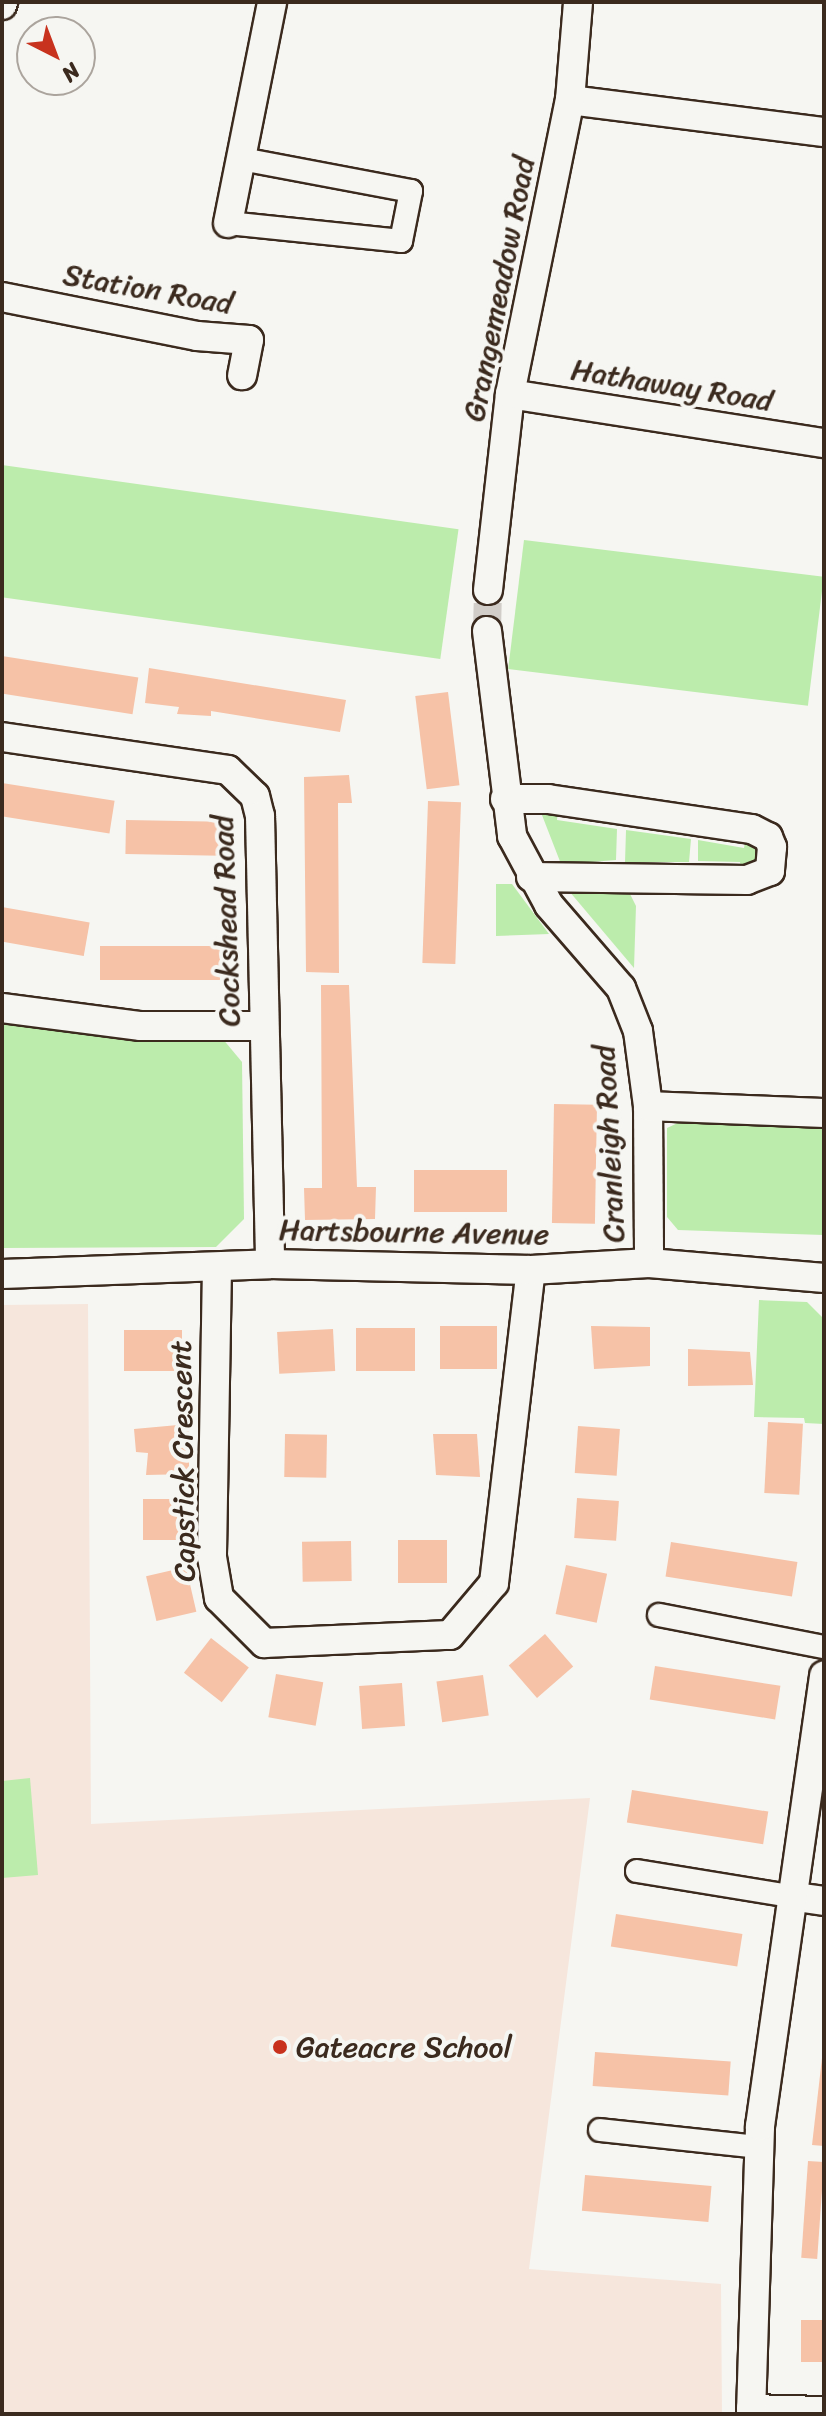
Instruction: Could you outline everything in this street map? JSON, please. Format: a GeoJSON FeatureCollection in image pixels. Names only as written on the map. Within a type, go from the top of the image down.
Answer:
{"type":"FeatureCollection","features":[{"type":"Feature","properties":{"kind":"street"},"geometry":{"type":"LineString","coordinates":[[241,159],[411,191],[401,241],[228,223],[272,2]]}},
{"type":"Feature","properties":{"kind":"street","name":"Grangemeadow Road"},"geometry":{"type":"LineString","coordinates":[[488,590],[510,394],[570,100],[578,2]]}},
{"type":"Feature","properties":{"kind":"street"},"geometry":{"type":"LineString","coordinates":[[570,100],[824,133]]}},
{"type":"Feature","properties":{"kind":"street","name":"Station Road"},"geometry":{"type":"LineString","coordinates":[[2,297],[197,336],[249,340],[242,375]]}},
{"type":"Feature","properties":{"kind":"street","name":"Hathaway Road"},"geometry":{"type":"LineString","coordinates":[[510,394],[824,443]]}},
{"type":"Feature","properties":{"kind":"street","name":"Cranleigh Road"},"geometry":{"type":"LineString","coordinates":[[487,631],[505,799],[512,836],[531,877],[607,967],[627,999],[638,1031],[648,1106],[649,1263]]}},
{"type":"Feature","properties":{"kind":"street","name":"Cockshead Road"},"geometry":{"type":"LineString","coordinates":[[2,737],[228,770],[243,780],[255,796],[260,816],[270,1264]]}},
{"type":"Feature","properties":{"kind":"street"},"geometry":{"type":"LineString","coordinates":[[505,799],[548,799],[752,829],[768,837],[772,847],[770,871],[747,880],[531,877]]}},
{"type":"Feature","properties":{"kind":"street"},"geometry":{"type":"LineString","coordinates":[[2,1008],[141,1026],[263,1026]]}},
{"type":"Feature","properties":{"kind":"street"},"geometry":{"type":"LineString","coordinates":[[648,1106],[824,1113]]}},
{"type":"Feature","properties":{"kind":"street","name":"Hartsbourne Avenue"},"geometry":{"type":"LineString","coordinates":[[2,1274],[270,1264],[531,1270],[649,1263],[824,1278]]}},
{"type":"Feature","properties":{"kind":"street","name":"Capstick Crescent"},"geometry":{"type":"LineString","coordinates":[[217,1267],[212,1557],[219,1598],[264,1643],[450,1635],[494,1583],[531,1270]]}},
{"type":"Feature","properties":{"kind":"street"},"geometry":{"type":"LineString","coordinates":[[659,1615],[824,1647]]}},
{"type":"Feature","properties":{"kind":"street"},"geometry":{"type":"LineString","coordinates":[[824,1676],[796,1897],[758,2147],[751,2412],[824,2411]]}},
{"type":"Feature","properties":{"kind":"street"},"geometry":{"type":"LineString","coordinates":[[637,1871],[824,1901]]}},
{"type":"Feature","properties":{"kind":"street"},"geometry":{"type":"LineString","coordinates":[[600,2130],[758,2147]]}},
{"type":"Feature","properties":{"kind":"shaded area","name":"Gateacre School"},"geometry":{"type":"Polygon","coordinates":[[[88,1304],[91,1824],[590,1798],[529,2269],[721,2284],[722,2414],[2,2414],[2,1305],[88,1304]]]}},
{"type":"Feature","properties":{"kind":"green space"},"geometry":{"type":"Polygon","coordinates":[[[2,465],[459,529],[440,659],[2,597],[2,465]]]}},
{"type":"Feature","properties":{"kind":"green space"},"geometry":{"type":"Polygon","coordinates":[[[524,540],[824,577],[808,706],[508,669],[524,540]]]}},
{"type":"Feature","properties":{"kind":"green space"},"geometry":{"type":"Polygon","coordinates":[[[558,809],[557,820],[617,829],[616,860],[578,863],[578,874],[561,864],[540,810],[558,809]]]}},
{"type":"Feature","properties":{"kind":"green space"},"geometry":{"type":"Polygon","coordinates":[[[626,830],[691,839],[689,862],[625,862],[626,830]]]}},
{"type":"Feature","properties":{"kind":"green space"},"geometry":{"type":"Polygon","coordinates":[[[746,836],[763,857],[742,872],[740,862],[698,861],[698,840],[744,848],[746,836]]]}},
{"type":"Feature","properties":{"kind":"green space"},"geometry":{"type":"Polygon","coordinates":[[[496,884],[512,884],[549,934],[496,936],[496,884]]]}},
{"type":"Feature","properties":{"kind":"green space"},"geometry":{"type":"Polygon","coordinates":[[[628,890],[636,906],[634,968],[569,891],[628,890]]]}},
{"type":"Feature","properties":{"kind":"green space"},"geometry":{"type":"Polygon","coordinates":[[[8,1019],[222,1038],[242,1062],[244,1219],[216,1247],[2,1248],[2,1023],[8,1019]]]}},
{"type":"Feature","properties":{"kind":"green space"},"geometry":{"type":"Polygon","coordinates":[[[682,1121],[824,1127],[824,1235],[678,1230],[667,1217],[667,1128],[682,1121]]]}},
{"type":"Feature","properties":{"kind":"green space"},"geometry":{"type":"Polygon","coordinates":[[[759,1300],[807,1302],[824,1319],[824,1424],[805,1423],[804,1418],[754,1417],[759,1300]]]}},
{"type":"Feature","properties":{"kind":"green space"},"geometry":{"type":"Polygon","coordinates":[[[30,1778],[38,1875],[2,1878],[2,1781],[30,1778]]]}},
{"type":"Feature","properties":{"kind":"building"},"geometry":{"type":"Polygon","coordinates":[[[2,656],[138,678],[133,714],[2,693],[2,656]]]}},
{"type":"Feature","properties":{"kind":"building"},"geometry":{"type":"Polygon","coordinates":[[[149,668],[346,700],[340,732],[211,711],[211,716],[177,714],[179,707],[145,703],[149,668]]]}},
{"type":"Feature","properties":{"kind":"building"},"geometry":{"type":"Polygon","coordinates":[[[448,692],[459,785],[427,789],[415,696],[448,692]]]}},
{"type":"Feature","properties":{"kind":"building"},"geometry":{"type":"Polygon","coordinates":[[[349,775],[352,803],[338,803],[339,973],[306,972],[304,777],[349,775]]]}},
{"type":"Feature","properties":{"kind":"building"},"geometry":{"type":"Polygon","coordinates":[[[2,783],[115,801],[109,833],[2,816],[2,783]]]}},
{"type":"Feature","properties":{"kind":"building"},"geometry":{"type":"Polygon","coordinates":[[[428,801],[461,802],[455,964],[422,963],[428,801]]]}},
{"type":"Feature","properties":{"kind":"building"},"geometry":{"type":"Polygon","coordinates":[[[126,820],[221,822],[220,856],[125,854],[126,820]]]}},
{"type":"Feature","properties":{"kind":"building"},"geometry":{"type":"Polygon","coordinates":[[[2,907],[90,922],[84,956],[2,942],[2,907]]]}},
{"type":"Feature","properties":{"kind":"building"},"geometry":{"type":"Polygon","coordinates":[[[100,946],[220,946],[220,980],[100,980],[100,946]]]}},
{"type":"Feature","properties":{"kind":"building"},"geometry":{"type":"Polygon","coordinates":[[[321,985],[349,985],[357,1187],[376,1187],[375,1219],[305,1220],[304,1188],[322,1188],[321,985]]]}},
{"type":"Feature","properties":{"kind":"building"},"geometry":{"type":"Polygon","coordinates":[[[554,1104],[597,1105],[595,1224],[552,1223],[554,1104]]]}},
{"type":"Feature","properties":{"kind":"building"},"geometry":{"type":"Polygon","coordinates":[[[414,1170],[507,1170],[507,1212],[414,1212],[414,1170]]]}},
{"type":"Feature","properties":{"kind":"building"},"geometry":{"type":"Polygon","coordinates":[[[440,1326],[497,1326],[497,1369],[440,1369],[440,1326]]]}},
{"type":"Feature","properties":{"kind":"building"},"geometry":{"type":"Polygon","coordinates":[[[591,1326],[650,1327],[650,1366],[594,1369],[591,1326]]]}},
{"type":"Feature","properties":{"kind":"building"},"geometry":{"type":"Polygon","coordinates":[[[356,1328],[415,1328],[415,1371],[356,1371],[356,1328]]]}},
{"type":"Feature","properties":{"kind":"building"},"geometry":{"type":"Polygon","coordinates":[[[333,1329],[335,1371],[279,1374],[277,1332],[333,1329]]]}},
{"type":"Feature","properties":{"kind":"building"},"geometry":{"type":"Polygon","coordinates":[[[124,1330],[182,1330],[182,1371],[124,1371],[124,1330]]]}},
{"type":"Feature","properties":{"kind":"building"},"geometry":{"type":"Polygon","coordinates":[[[688,1349],[750,1352],[753,1385],[688,1386],[688,1349]]]}},
{"type":"Feature","properties":{"kind":"building"},"geometry":{"type":"Polygon","coordinates":[[[768,1422],[803,1424],[799,1495],[764,1493],[768,1422]]]}},
{"type":"Feature","properties":{"kind":"building"},"geometry":{"type":"Polygon","coordinates":[[[189,1424],[189,1474],[146,1475],[148,1453],[136,1452],[134,1429],[189,1424]]]}},
{"type":"Feature","properties":{"kind":"building"},"geometry":{"type":"Polygon","coordinates":[[[578,1426],[620,1429],[617,1476],[575,1473],[578,1426]]]}},
{"type":"Feature","properties":{"kind":"building"},"geometry":{"type":"Polygon","coordinates":[[[285,1434],[327,1435],[326,1478],[284,1477],[285,1434]]]}},
{"type":"Feature","properties":{"kind":"building"},"geometry":{"type":"Polygon","coordinates":[[[433,1434],[477,1434],[480,1477],[436,1475],[433,1434]]]}},
{"type":"Feature","properties":{"kind":"building"},"geometry":{"type":"Polygon","coordinates":[[[577,1498],[619,1501],[616,1541],[574,1538],[577,1498]]]}},
{"type":"Feature","properties":{"kind":"building"},"geometry":{"type":"Polygon","coordinates":[[[143,1499],[185,1499],[185,1540],[143,1540],[143,1499]]]}},
{"type":"Feature","properties":{"kind":"building"},"geometry":{"type":"Polygon","coordinates":[[[398,1540],[447,1540],[447,1583],[398,1583],[398,1540]]]}},
{"type":"Feature","properties":{"kind":"building"},"geometry":{"type":"Polygon","coordinates":[[[351,1541],[352,1581],[303,1582],[302,1542],[351,1541]]]}},
{"type":"Feature","properties":{"kind":"building"},"geometry":{"type":"Polygon","coordinates":[[[671,1542],[797,1562],[792,1597],[666,1577],[671,1542]]]}},
{"type":"Feature","properties":{"kind":"building"},"geometry":{"type":"Polygon","coordinates":[[[566,1565],[607,1574],[597,1623],[556,1614],[566,1565]]]}},
{"type":"Feature","properties":{"kind":"building"},"geometry":{"type":"Polygon","coordinates":[[[186,1567],[196,1612],[156,1621],[146,1576],[186,1567]]]}},
{"type":"Feature","properties":{"kind":"building"},"geometry":{"type":"Polygon","coordinates":[[[545,1634],[573,1666],[537,1698],[509,1665],[545,1634]]]}},
{"type":"Feature","properties":{"kind":"building"},"geometry":{"type":"Polygon","coordinates":[[[211,1638],[249,1668],[222,1702],[184,1673],[211,1638]]]}},
{"type":"Feature","properties":{"kind":"building"},"geometry":{"type":"Polygon","coordinates":[[[655,1666],[780,1686],[775,1719],[650,1700],[655,1666]]]}},
{"type":"Feature","properties":{"kind":"building"},"geometry":{"type":"Polygon","coordinates":[[[276,1674],[323,1682],[316,1726],[268,1717],[276,1674]]]}},
{"type":"Feature","properties":{"kind":"building"},"geometry":{"type":"Polygon","coordinates":[[[483,1675],[489,1716],[442,1722],[436,1682],[483,1675]]]}},
{"type":"Feature","properties":{"kind":"building"},"geometry":{"type":"Polygon","coordinates":[[[402,1683],[405,1726],[362,1729],[359,1686],[402,1683]]]}},
{"type":"Feature","properties":{"kind":"building"},"geometry":{"type":"Polygon","coordinates":[[[632,1790],[768,1812],[763,1844],[627,1823],[632,1790]]]}},
{"type":"Feature","properties":{"kind":"building"},"geometry":{"type":"Polygon","coordinates":[[[616,1914],[742,1934],[737,1967],[611,1947],[616,1914]]]}},
{"type":"Feature","properties":{"kind":"building"},"geometry":{"type":"Polygon","coordinates":[[[595,2052],[731,2061],[728,2095],[593,2086],[595,2052]]]}},
{"type":"Feature","properties":{"kind":"building"},"geometry":{"type":"Polygon","coordinates":[[[824,2058],[824,2146],[812,2145],[824,2058]]]}},
{"type":"Feature","properties":{"kind":"building"},"geometry":{"type":"Polygon","coordinates":[[[808,2161],[824,2162],[817,2259],[801,2258],[808,2161]]]}},
{"type":"Feature","properties":{"kind":"building"},"geometry":{"type":"Polygon","coordinates":[[[585,2175],[712,2186],[708,2222],[582,2211],[585,2175]]]}},
{"type":"Feature","properties":{"kind":"building"},"geometry":{"type":"Polygon","coordinates":[[[801,2320],[824,2320],[824,2362],[801,2362],[801,2320]]]}},
{"type":"Feature","properties":{"kind":"tunnel"},"geometry":{"type":"LineString","coordinates":[[487,631],[488,590]]}},
{"type":"Feature","properties":{"kind":"place","name":"Gateacre School"},"geometry":{"type":"Point","coordinates":[280,2047]}}]}
